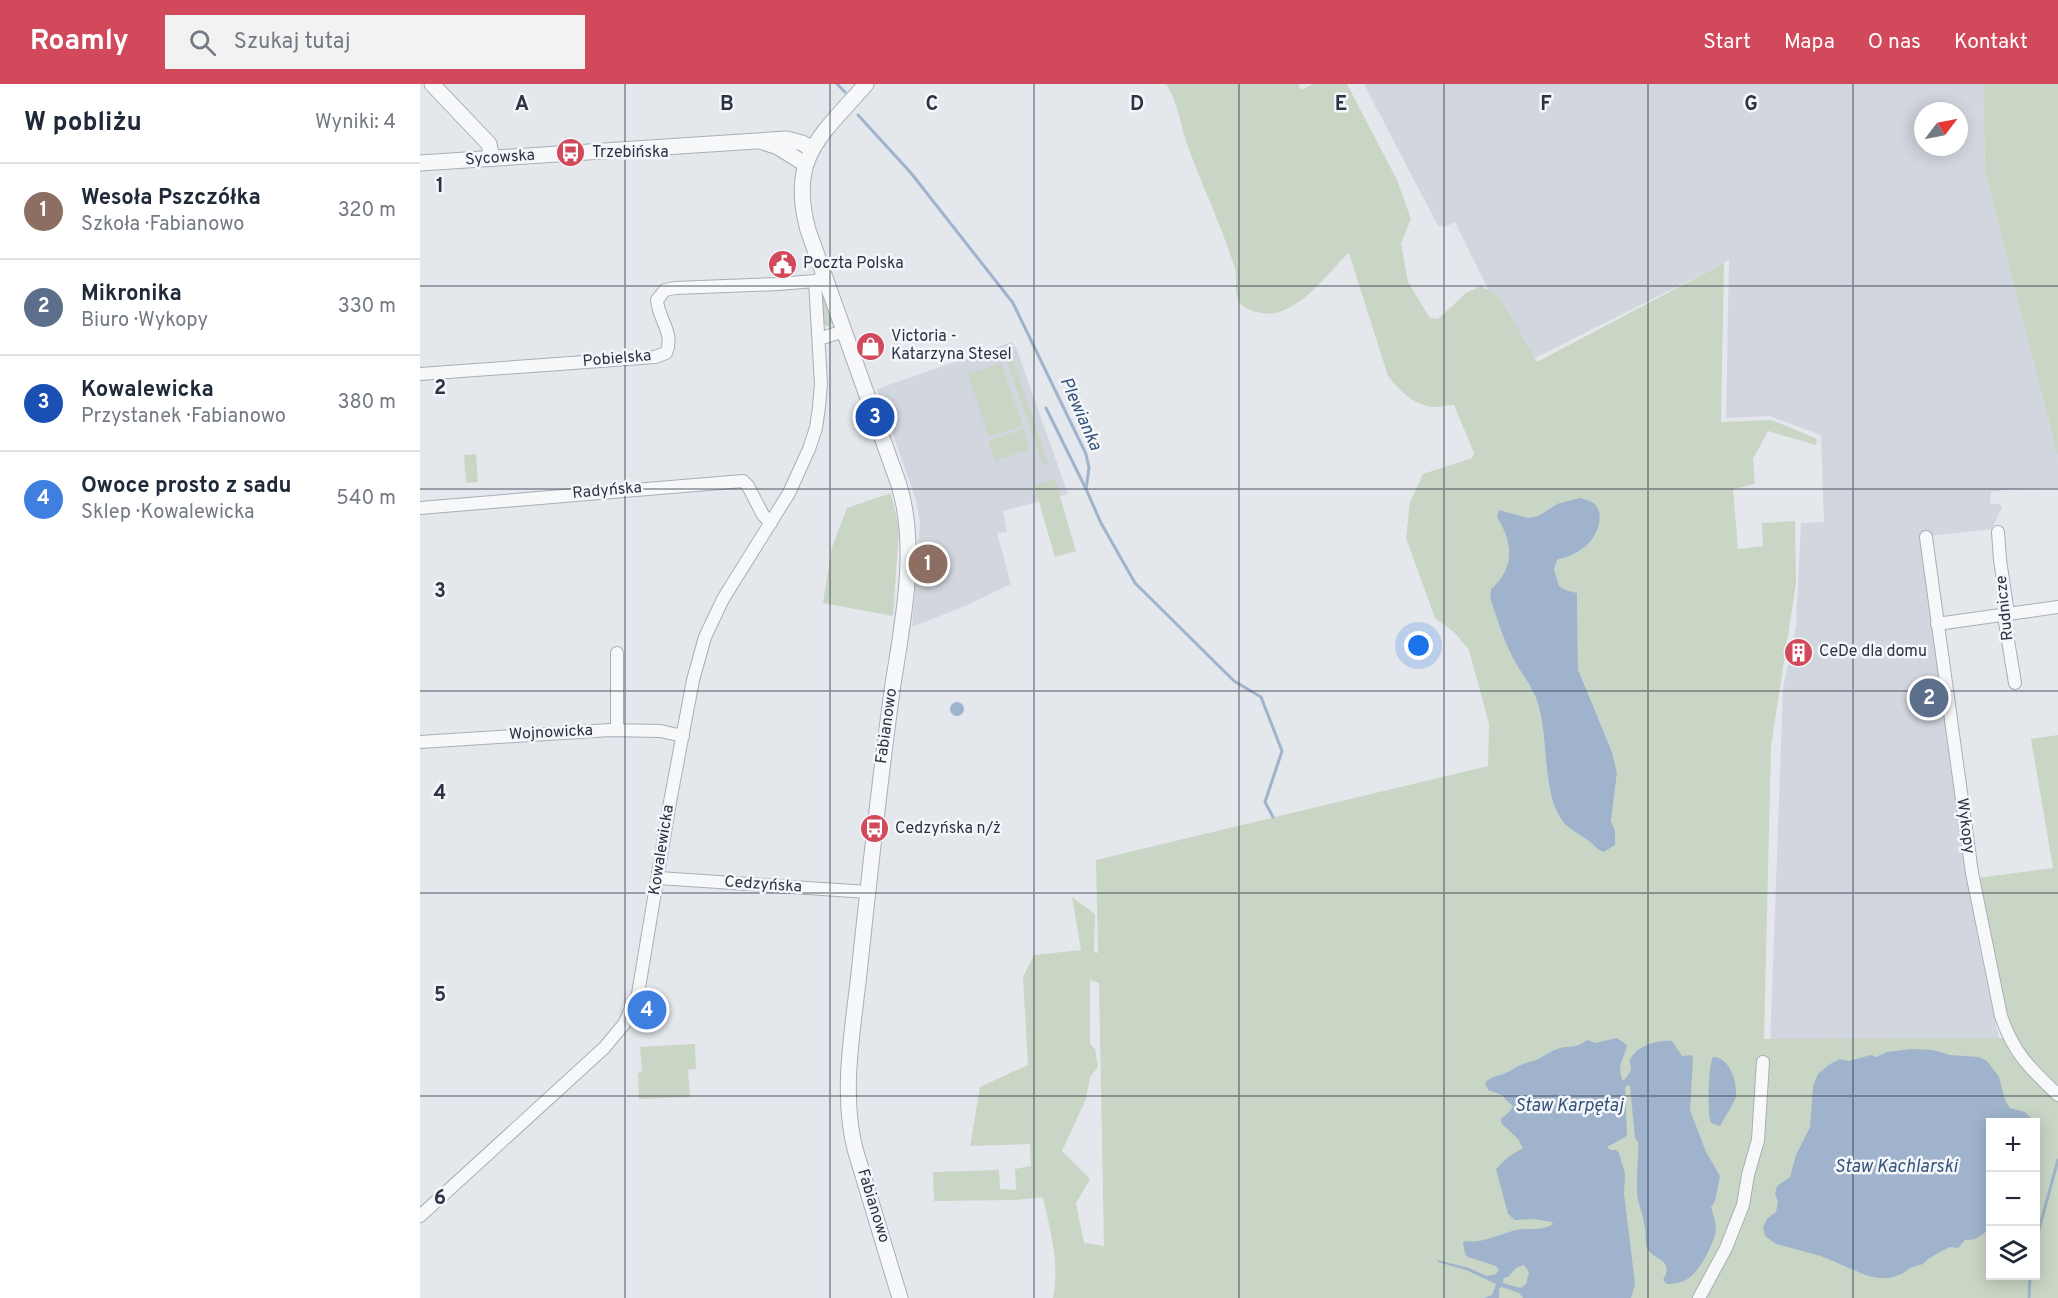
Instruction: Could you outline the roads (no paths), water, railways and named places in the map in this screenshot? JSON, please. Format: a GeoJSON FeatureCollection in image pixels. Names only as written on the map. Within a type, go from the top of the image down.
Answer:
{"type":"FeatureCollection","features":[{"type":"Feature","properties":{"kind":"street"},"geometry":{"type":"LineString","coordinates":[[432,84],[489,144],[492,158]]}},
{"type":"Feature","properties":{"kind":"street","name":"Fabianowo"},"geometry":{"type":"LineString","coordinates":[[866,84],[812,149],[801,181],[801,205],[820,279],[844,331],[899,485],[906,510],[908,529],[903,615],[880,779],[849,1074],[848,1112],[855,1149],[900,1298]]}},
{"type":"Feature","properties":{"kind":"street","name":"Sycowska"},"geometry":{"type":"LineString","coordinates":[[420,163],[787,139],[802,143],[812,149]]}},
{"type":"Feature","properties":{"kind":"street","name":"Sycowska"},"geometry":{"type":"LineString","coordinates":[[760,141],[778,147],[805,164]]}},
{"type":"Feature","properties":{"kind":"street","name":"Kowalewicka"},"geometry":{"type":"LineString","coordinates":[[420,1216],[604,1048],[624,1024],[635,1003],[696,666],[712,618],[792,487],[816,428],[820,394],[820,279]]}},
{"type":"Feature","properties":{"kind":"street","name":"Pobielska"},"geometry":{"type":"LineString","coordinates":[[420,374],[656,357],[666,353],[669,346],[664,320],[657,309],[657,300],[665,290],[766,285],[820,279]]}},
{"type":"Feature","properties":{"kind":"street"},"geometry":{"type":"LineString","coordinates":[[819,339],[844,331]]}},
{"type":"Feature","properties":{"kind":"street","name":"Radyńska"},"geometry":{"type":"LineString","coordinates":[[420,508],[743,481],[748,486],[758,507],[771,523]]}},
{"type":"Feature","properties":{"kind":"street","name":"Rudnicze"},"geometry":{"type":"LineString","coordinates":[[1998,532],[2007,606],[2005,622],[2015,683]]}},
{"type":"Feature","properties":{"kind":"street","name":"Wykopy"},"geometry":{"type":"LineString","coordinates":[[1926,537],[1971,873],[2001,1016],[2007,1035],[2023,1061],[2058,1095]]}},
{"type":"Feature","properties":{"kind":"street"},"geometry":{"type":"LineString","coordinates":[[1937,624],[2058,607]]}},
{"type":"Feature","properties":{"kind":"street"},"geometry":{"type":"LineString","coordinates":[[617,653],[617,730]]}},
{"type":"Feature","properties":{"kind":"street","name":"Wojnowicka"},"geometry":{"type":"LineString","coordinates":[[420,742],[617,730],[660,731],[683,736]]}},
{"type":"Feature","properties":{"kind":"street","name":"Cedzyńska"},"geometry":{"type":"LineString","coordinates":[[658,878],[868,892]]}},
{"type":"Feature","properties":{"kind":"street"},"geometry":{"type":"LineString","coordinates":[[1699,1298],[1726,1248],[1743,1205],[1748,1175],[1758,1140],[1763,1062]]}},
{"type":"Feature","properties":{"kind":"water"},"geometry":{"type":"Polygon","coordinates":[[[1580,498],[1596,505],[1600,518],[1597,530],[1587,545],[1557,560],[1554,569],[1559,586],[1577,593],[1578,669],[1612,752],[1617,773],[1611,821],[1615,831],[1615,845],[1604,852],[1566,825],[1556,811],[1548,780],[1543,728],[1536,698],[1509,651],[1490,598],[1491,589],[1499,581],[1508,564],[1509,555],[1506,536],[1497,517],[1499,510],[1528,518],[1538,516],[1557,504],[1580,498]]]}},
{"type":"Feature","properties":{"kind":"water"},"geometry":{"type":"Polygon","coordinates":[[[954,702],[960,702],[964,709],[960,716],[954,716],[950,712],[950,706],[954,702]]]}},
{"type":"Feature","properties":{"kind":"water","name":"Staw Karpętaj"},"geometry":{"type":"Polygon","coordinates":[[[1617,1038],[1627,1045],[1620,1067],[1623,1081],[1631,1070],[1630,1061],[1633,1055],[1648,1044],[1672,1041],[1682,1056],[1691,1055],[1693,1058],[1690,1110],[1706,1152],[1720,1176],[1715,1201],[1711,1207],[1716,1230],[1712,1244],[1701,1265],[1687,1279],[1675,1284],[1667,1284],[1663,1280],[1666,1267],[1647,1247],[1638,1200],[1638,1142],[1635,1138],[1630,1086],[1628,1085],[1625,1087],[1627,1135],[1607,1147],[1619,1153],[1625,1174],[1624,1193],[1635,1284],[1631,1298],[1523,1298],[1519,1293],[1502,1287],[1499,1289],[1499,1298],[1484,1298],[1492,1295],[1496,1284],[1437,1260],[1469,1268],[1487,1276],[1496,1274],[1499,1270],[1496,1266],[1468,1257],[1465,1254],[1463,1242],[1484,1240],[1516,1230],[1544,1228],[1553,1224],[1533,1219],[1515,1220],[1508,1214],[1496,1169],[1508,1157],[1523,1148],[1518,1139],[1501,1123],[1501,1119],[1513,1106],[1502,1095],[1488,1090],[1485,1083],[1490,1078],[1507,1073],[1557,1049],[1576,1046],[1587,1040],[1595,1043],[1617,1038]],[[1524,1265],[1516,1268],[1504,1278],[1503,1283],[1520,1288],[1526,1284],[1529,1272],[1524,1265]]]}},
{"type":"Feature","properties":{"kind":"water","name":"Staw Kachlarski"},"geometry":{"type":"Polygon","coordinates":[[[1912,1049],[1933,1050],[1950,1055],[1979,1057],[1987,1061],[1999,1077],[2005,1100],[2010,1108],[2025,1112],[2031,1118],[1986,1118],[1986,1232],[1976,1239],[1965,1240],[1958,1248],[1950,1247],[1902,1274],[1890,1278],[1879,1278],[1868,1276],[1821,1256],[1776,1244],[1765,1236],[1763,1227],[1767,1219],[1776,1212],[1777,1186],[1790,1177],[1796,1155],[1810,1127],[1813,1086],[1818,1074],[1840,1059],[1849,1061],[1871,1055],[1876,1057],[1887,1052],[1912,1049]]]}},
{"type":"Feature","properties":{"kind":"water"},"geometry":{"type":"Polygon","coordinates":[[[1713,1057],[1724,1061],[1728,1066],[1734,1078],[1736,1090],[1735,1099],[1720,1126],[1711,1123],[1709,1111],[1709,1079],[1713,1057]]]}},
{"type":"Feature","properties":{"kind":"waterway","name":"Plewianka"},"geometry":{"type":"LineString","coordinates":[[837,84],[845,92]]}},
{"type":"Feature","properties":{"kind":"waterway","name":"Plewianka"},"geometry":{"type":"LineString","coordinates":[[858,115],[911,173],[1013,303],[1086,454],[1089,468],[1086,489],[1101,523],[1135,583],[1234,681],[1261,697],[1282,751],[1265,802],[1273,817]]}},
{"type":"Feature","properties":{"kind":"waterway"},"geometry":{"type":"LineString","coordinates":[[1046,408],[1086,489]]}},
{"type":"Feature","properties":{"kind":"waterway"},"geometry":{"type":"LineString","coordinates":[[2040,1226],[2058,1160]]}},
{"type":"Feature","properties":{"kind":"waterway"},"geometry":{"type":"LineString","coordinates":[[2029,1298],[2030,1280]]}},
{"type":"Feature","properties":{"kind":"place","name":"Trzebińska"},"geometry":{"type":"Point","coordinates":[571,153]}},
{"type":"Feature","properties":{"kind":"place","name":"Poczta Polska"},"geometry":{"type":"Point","coordinates":[782,264]}},
{"type":"Feature","properties":{"kind":"place","name":"Victoria - Katarzyna Stesel"},"geometry":{"type":"Point","coordinates":[870,346]}},
{"type":"Feature","properties":{"kind":"place","name":"Kowalewicka"},"geometry":{"type":"Point","coordinates":[875,417]}},
{"type":"Feature","properties":{"kind":"place","name":"Wesoła Pszczółka"},"geometry":{"type":"Point","coordinates":[928,564]}},
{"type":"Feature","properties":{"kind":"place","name":"CeDe dla domu"},"geometry":{"type":"Point","coordinates":[1798,652]}},
{"type":"Feature","properties":{"kind":"place","name":"Mikronika"},"geometry":{"type":"Point","coordinates":[1929,698]}},
{"type":"Feature","properties":{"kind":"place","name":"Cedzyńska n/ż"},"geometry":{"type":"Point","coordinates":[874,829]}},
{"type":"Feature","properties":{"kind":"place","name":"Owoce prosto z sadu"},"geometry":{"type":"Point","coordinates":[647,1010]}}]}
